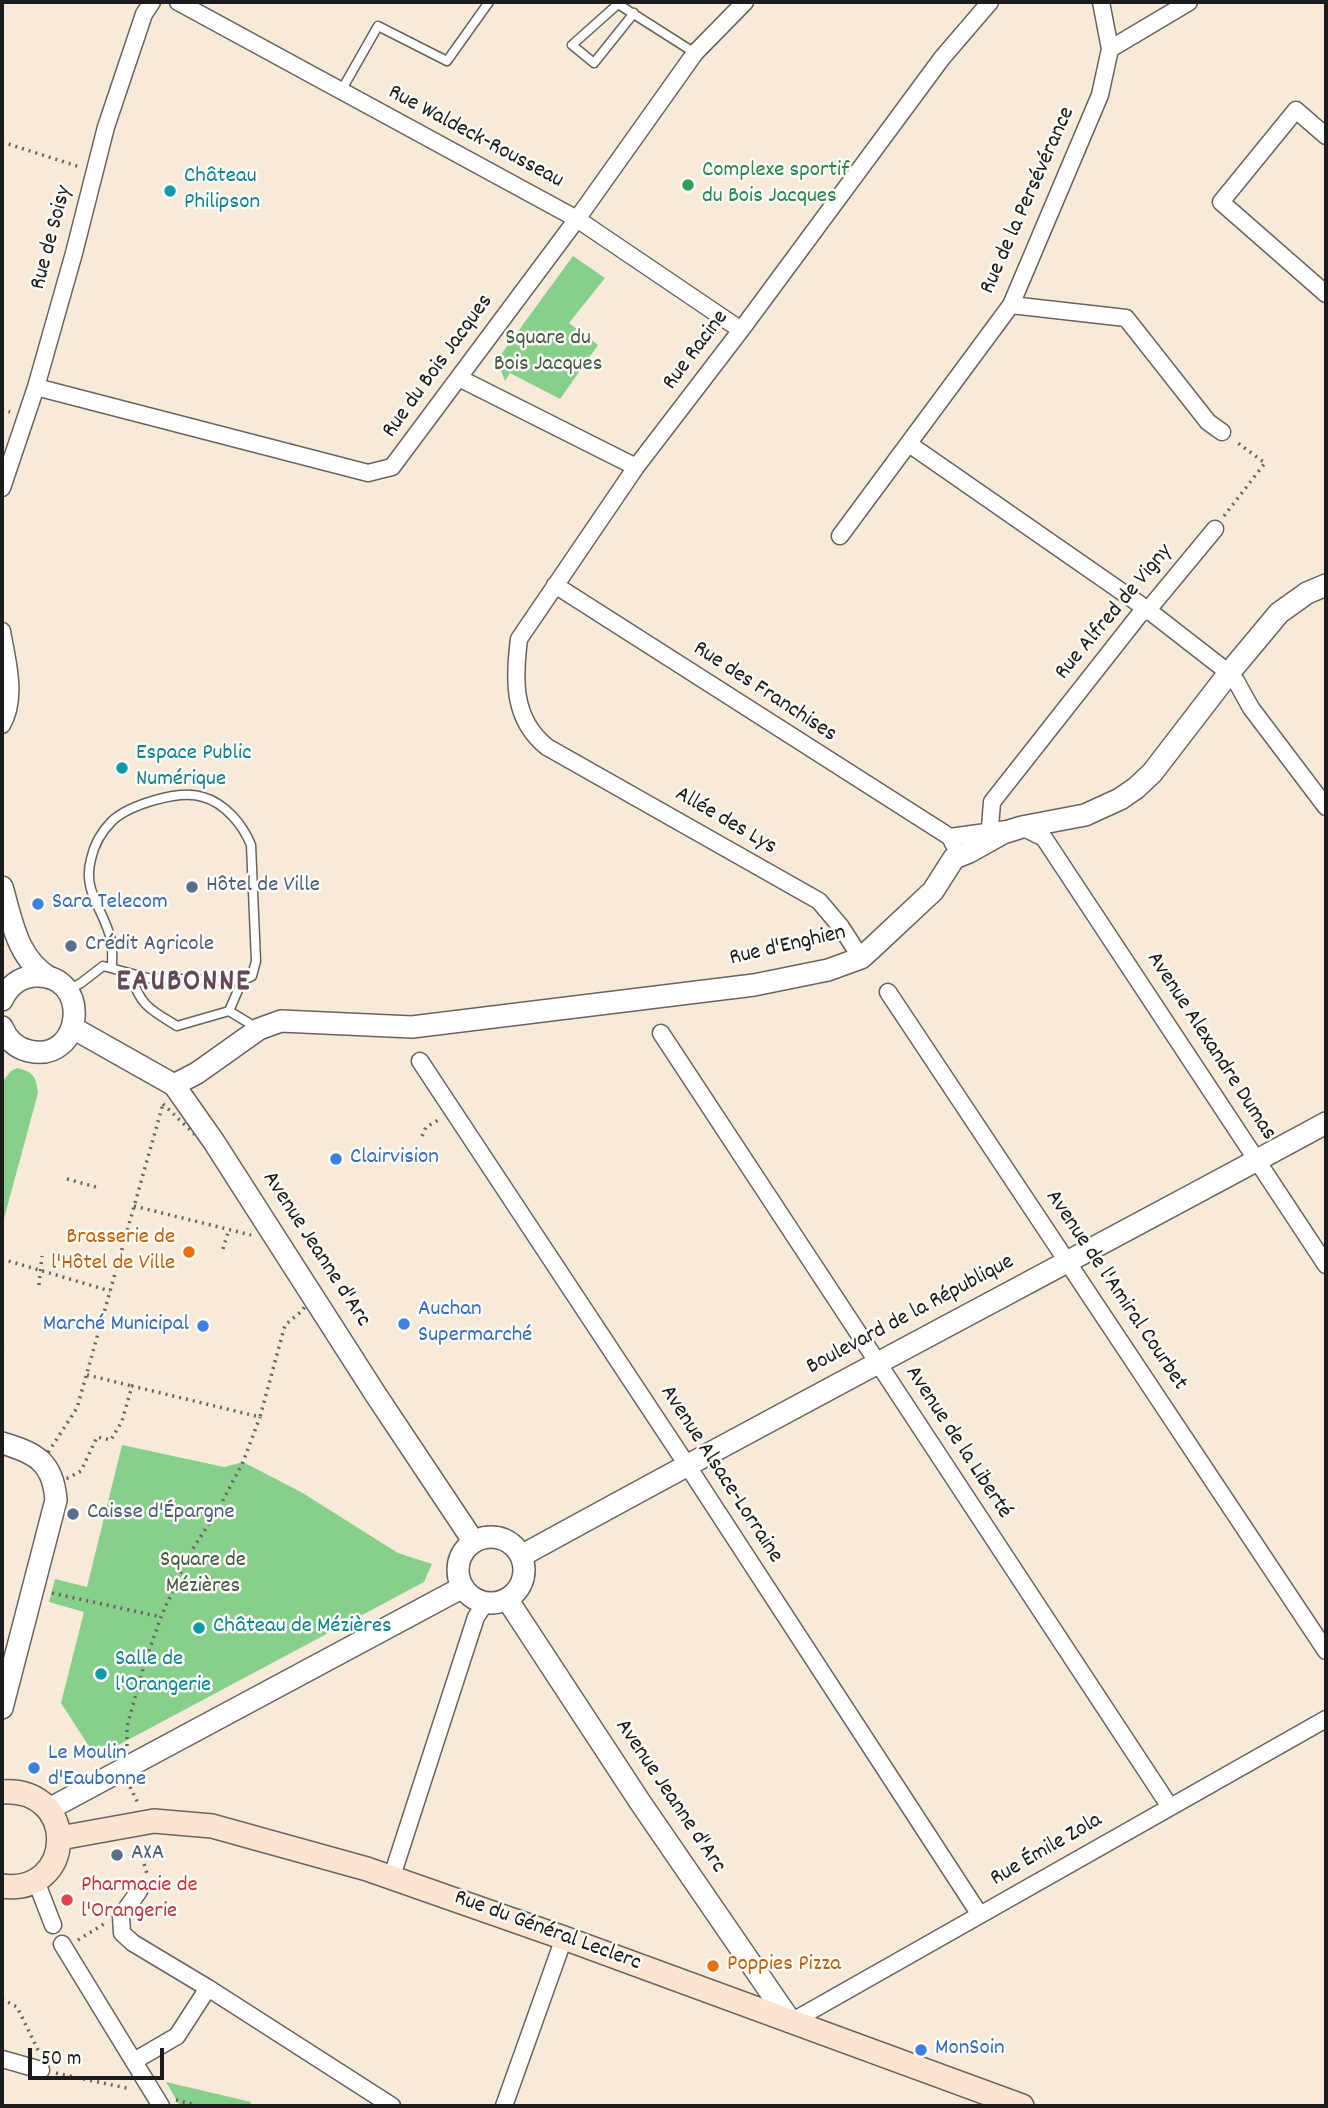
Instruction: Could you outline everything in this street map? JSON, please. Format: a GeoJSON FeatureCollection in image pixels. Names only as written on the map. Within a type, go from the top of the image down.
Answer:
{"type":"FeatureCollection","features":[{"type":"Feature","properties":{"kind":"main road"},"geometry":{"type":"LineString","coordinates":[[2,1791],[28,1794],[40,1800],[57,1823],[60,1838],[54,1862],[46,1873],[24,1886],[2,1886]]}},
{"type":"Feature","properties":{"kind":"main road","name":"Rue du Général Leclerc"},"geometry":{"type":"LineString","coordinates":[[60,1838],[154,1821],[212,1826],[392,1876],[1022,2106]]}},
{"type":"Feature","properties":{"kind":"street","name":"Rue de Soisy"},"geometry":{"type":"LineString","coordinates":[[2,488],[36,387],[106,127],[144,15],[152,2]]}},
{"type":"Feature","properties":{"kind":"street","name":"Rue Waldeck-Rousseau"},"geometry":{"type":"LineString","coordinates":[[178,2],[202,8],[341,91],[577,219],[741,330]]}},
{"type":"Feature","properties":{"kind":"street","name":"Rue du Bois Jacques"},"geometry":{"type":"LineString","coordinates":[[36,387],[368,473],[385,470],[398,461],[577,219],[695,53],[745,2]]}},
{"type":"Feature","properties":{"kind":"street","name":"Rue Racine"},"geometry":{"type":"LineString","coordinates":[[547,747],[528,727],[518,705],[519,639],[636,467],[942,58],[990,2]]}},
{"type":"Feature","properties":{"kind":"street","name":"Rue de la Persévérance"},"geometry":{"type":"LineString","coordinates":[[839,536],[1010,305],[1100,95],[1110,49],[1101,2]]}},
{"type":"Feature","properties":{"kind":"street"},"geometry":{"type":"LineString","coordinates":[[1110,49],[1189,2]]}},
{"type":"Feature","properties":{"kind":"street"},"geometry":{"type":"LineString","coordinates":[[1326,136],[1296,110],[1220,202],[1326,294]]}},
{"type":"Feature","properties":{"kind":"street"},"geometry":{"type":"LineString","coordinates":[[1010,305],[1126,318],[1208,422],[1222,432]]}},
{"type":"Feature","properties":{"kind":"street"},"geometry":{"type":"LineString","coordinates":[[459,378],[636,467]]}},
{"type":"Feature","properties":{"kind":"street"},"geometry":{"type":"LineString","coordinates":[[909,444],[1148,610],[1229,673],[1237,681],[1251,708],[1326,807]]}},
{"type":"Feature","properties":{"kind":"street","name":"Rue Alfred de Vigny"},"geometry":{"type":"LineString","coordinates":[[989,836],[992,802],[1140,614],[1148,610],[1215,529]]}},
{"type":"Feature","properties":{"kind":"street","name":"Rue des Franchises"},"geometry":{"type":"LineString","coordinates":[[555,585],[950,837],[955,846],[969,852]]}},
{"type":"Feature","properties":{"kind":"street","name":"Rue d'Enghien"},"geometry":{"type":"LineString","coordinates":[[174,1085],[197,1073],[259,1029],[281,1021],[412,1027],[754,985],[828,970],[861,958],[933,891],[954,858],[969,852],[989,836],[1080,817],[1136,788],[1160,763],[1279,613],[1307,593],[1326,585]]}},
{"type":"Feature","properties":{"kind":"street"},"geometry":{"type":"LineString","coordinates":[[2,631],[10,677],[6,702],[8,711],[2,724]]}},
{"type":"Feature","properties":{"kind":"street","name":"Allée des Lys"},"geometry":{"type":"LineString","coordinates":[[547,747],[819,901],[841,927],[861,958]]}},
{"type":"Feature","properties":{"kind":"street"},"geometry":{"type":"LineString","coordinates":[[1055,854],[1056,835],[1080,817]]}},
{"type":"Feature","properties":{"kind":"street","name":"Avenue Alexandre Dumas"},"geometry":{"type":"LineString","coordinates":[[1022,827],[1044,838],[1326,1265]]}},
{"type":"Feature","properties":{"kind":"street"},"geometry":{"type":"LineString","coordinates":[[950,837],[989,836]]}},
{"type":"Feature","properties":{"kind":"street"},"geometry":{"type":"LineString","coordinates":[[2,887],[22,950],[32,965],[58,984],[73,1002],[75,1015],[73,1028],[62,1043],[54,1048],[33,1052],[21,1049],[11,1042],[2,1028]]}},
{"type":"Feature","properties":{"kind":"street"},"geometry":{"type":"LineString","coordinates":[[5,994],[20,968],[22,950]]}},
{"type":"Feature","properties":{"kind":"street"},"geometry":{"type":"LineString","coordinates":[[5,994],[29,976],[58,984]]}},
{"type":"Feature","properties":{"kind":"street","name":"Avenue de l'Amiral Courbet"},"geometry":{"type":"LineString","coordinates":[[888,992],[1326,1651]]}},
{"type":"Feature","properties":{"kind":"street","name":"Avenue Jeanne d'Arc"},"geometry":{"type":"LineString","coordinates":[[73,1028],[174,1085],[214,1142],[474,1542]]}},
{"type":"Feature","properties":{"kind":"street","name":"Avenue de la Liberté"},"geometry":{"type":"LineString","coordinates":[[661,1032],[1170,1807]]}},
{"type":"Feature","properties":{"kind":"street"},"geometry":{"type":"LineString","coordinates":[[2,1062],[9,1053],[21,1049]]}},
{"type":"Feature","properties":{"kind":"street","name":"Avenue Alsace-Lorraine"},"geometry":{"type":"LineString","coordinates":[[420,1061],[980,1916]]}},
{"type":"Feature","properties":{"kind":"street","name":"Boulevard de la République"},"geometry":{"type":"LineString","coordinates":[[521,1556],[1326,1123]]}},
{"type":"Feature","properties":{"kind":"street"},"geometry":{"type":"LineString","coordinates":[[2,1443],[38,1452],[55,1487],[56,1500],[2,1708]]}},
{"type":"Feature","properties":{"kind":"street"},"geometry":{"type":"LineString","coordinates":[[492,1537],[501,1539],[509,1543],[521,1556],[523,1576],[515,1592],[507,1599],[486,1602],[469,1594],[459,1578],[461,1557],[474,1542],[492,1537]]}},
{"type":"Feature","properties":{"kind":"street"},"geometry":{"type":"LineString","coordinates":[[49,1809],[463,1587]]}},
{"type":"Feature","properties":{"kind":"street","name":"Avenue Jeanne d'Arc"},"geometry":{"type":"LineString","coordinates":[[507,1599],[640,1802],[791,2022]]}},
{"type":"Feature","properties":{"kind":"street"},"geometry":{"type":"LineString","coordinates":[[392,1876],[476,1617],[486,1602]]}},
{"type":"Feature","properties":{"kind":"street","name":"Rue Émile Zola"},"geometry":{"type":"LineString","coordinates":[[791,2022],[1326,1719]]}},
{"type":"Feature","properties":{"kind":"street"},"geometry":{"type":"LineString","coordinates":[[36,1881],[53,1925]]}},
{"type":"Feature","properties":{"kind":"street"},"geometry":{"type":"LineString","coordinates":[[139,1891],[121,1916],[122,1933],[133,1943],[392,2106]]}},
{"type":"Feature","properties":{"kind":"street"},"geometry":{"type":"LineString","coordinates":[[504,2106],[564,1938]]}},
{"type":"Feature","properties":{"kind":"street"},"geometry":{"type":"LineString","coordinates":[[63,1946],[157,2100]]}},
{"type":"Feature","properties":{"kind":"street"},"geometry":{"type":"LineString","coordinates":[[134,2062],[177,2036],[208,1988]]}},
{"type":"Feature","properties":{"kind":"street"},"geometry":{"type":"LineString","coordinates":[[2,2059],[45,2071]]}},
{"type":"Feature","properties":{"kind":"lane"},"geometry":{"type":"LineString","coordinates":[[341,91],[378,26],[447,61],[488,2]]}},
{"type":"Feature","properties":{"kind":"lane"},"geometry":{"type":"LineString","coordinates":[[634,13],[594,63],[572,45],[619,3],[695,53]]}},
{"type":"Feature","properties":{"kind":"lane"},"geometry":{"type":"LineString","coordinates":[[58,984],[81,983],[103,966],[148,978],[242,981],[253,976],[256,961],[251,845],[246,832],[231,814],[217,803],[202,796],[179,795],[144,805],[113,820],[101,835],[91,858],[88,884],[112,943],[112,967]]}},
{"type":"Feature","properties":{"kind":"lane"},"geometry":{"type":"LineString","coordinates":[[131,975],[137,996],[154,1012],[177,1026],[229,1011],[259,1029]]}},
{"type":"Feature","properties":{"kind":"lane"},"geometry":{"type":"LineString","coordinates":[[229,1011],[242,981]]}},
{"type":"Feature","properties":{"kind":"path"},"geometry":{"type":"LineString","coordinates":[[2,142],[84,168]]}},
{"type":"Feature","properties":{"kind":"path"},"geometry":{"type":"LineString","coordinates":[[1215,529],[1265,463],[1222,432]]}},
{"type":"Feature","properties":{"kind":"path"},"geometry":{"type":"LineString","coordinates":[[38,1452],[77,1408],[163,1104],[207,1146],[307,1303],[302,1311],[285,1325],[260,1417],[243,1462],[218,1510],[188,1556],[145,1661],[127,1726],[128,1744],[122,1770],[141,1809],[133,1825]]}},
{"type":"Feature","properties":{"kind":"path"},"geometry":{"type":"LineString","coordinates":[[422,1136],[426,1127],[453,1112]]}},
{"type":"Feature","properties":{"kind":"path"},"geometry":{"type":"LineString","coordinates":[[67,1179],[96,1188]]}},
{"type":"Feature","properties":{"kind":"path"},"geometry":{"type":"LineString","coordinates":[[134,1206],[266,1238]]}},
{"type":"Feature","properties":{"kind":"path"},"geometry":{"type":"LineString","coordinates":[[223,1250],[229,1229]]}},
{"type":"Feature","properties":{"kind":"path"},"geometry":{"type":"LineString","coordinates":[[39,1285],[42,1256]]}},
{"type":"Feature","properties":{"kind":"path"},"geometry":{"type":"LineString","coordinates":[[2,1259],[110,1291]]}},
{"type":"Feature","properties":{"kind":"path"},"geometry":{"type":"LineString","coordinates":[[86,1375],[260,1417]]}},
{"type":"Feature","properties":{"kind":"path"},"geometry":{"type":"LineString","coordinates":[[68,1478],[81,1471],[97,1437],[111,1440],[122,1421],[132,1386]]}},
{"type":"Feature","properties":{"kind":"path"},"geometry":{"type":"LineString","coordinates":[[33,1589],[161,1617]]}},
{"type":"Feature","properties":{"kind":"path"},"geometry":{"type":"LineString","coordinates":[[63,1946],[104,1924]]}},
{"type":"Feature","properties":{"kind":"path"},"geometry":{"type":"LineString","coordinates":[[2,1999],[17,2007],[45,2071],[157,2100]]}},
{"type":"Feature","properties":{"kind":"green space","name":"Square du Bois Jacques"},"geometry":{"type":"Polygon","coordinates":[[[573,256],[605,278],[569,323],[598,345],[560,399],[510,373],[505,381],[497,360],[573,256]]]}},
{"type":"Feature","properties":{"kind":"green space"},"geometry":{"type":"Polygon","coordinates":[[[17,1068],[33,1076],[38,1093],[2,1226],[2,1082],[17,1068]]]}},
{"type":"Feature","properties":{"kind":"green space","name":"Square de Mézières"},"geometry":{"type":"Polygon","coordinates":[[[122,1445],[224,1467],[243,1462],[301,1492],[398,1553],[432,1564],[424,1582],[96,1757],[61,1703],[84,1612],[49,1602],[55,1579],[87,1587],[122,1445]]]}},
{"type":"Feature","properties":{"kind":"green space"},"geometry":{"type":"Polygon","coordinates":[[[166,2082],[251,2102],[250,2106],[180,2106],[166,2082]]]}},
{"type":"Feature","properties":{"kind":"place","name":"Complexe sportif du Bois Jacques"},"geometry":{"type":"Point","coordinates":[688,185]}},
{"type":"Feature","properties":{"kind":"place","name":"Château Philipson"},"geometry":{"type":"Point","coordinates":[170,191]}},
{"type":"Feature","properties":{"kind":"place","name":"Espace Public Numérique"},"geometry":{"type":"Point","coordinates":[122,768]}},
{"type":"Feature","properties":{"kind":"place","name":"Hôtel de Ville"},"geometry":{"type":"Point","coordinates":[192,887]}},
{"type":"Feature","properties":{"kind":"place","name":"Sara Telecom"},"geometry":{"type":"Point","coordinates":[38,904]}},
{"type":"Feature","properties":{"kind":"place","name":"Crédit Agricole"},"geometry":{"type":"Point","coordinates":[71,946]}},
{"type":"Feature","properties":{"kind":"place","name":"Clairvision"},"geometry":{"type":"Point","coordinates":[336,1159]}},
{"type":"Feature","properties":{"kind":"place","name":"Brasserie de l'Hôtel de Ville"},"geometry":{"type":"Point","coordinates":[189,1252]}},
{"type":"Feature","properties":{"kind":"place","name":"Auchan Supermarché"},"geometry":{"type":"Point","coordinates":[404,1324]}},
{"type":"Feature","properties":{"kind":"place","name":"Marché Municipal"},"geometry":{"type":"Point","coordinates":[203,1326]}},
{"type":"Feature","properties":{"kind":"place","name":"Caisse d'Épargne"},"geometry":{"type":"Point","coordinates":[73,1514]}},
{"type":"Feature","properties":{"kind":"place","name":"Château de Mézières"},"geometry":{"type":"Point","coordinates":[199,1628]}},
{"type":"Feature","properties":{"kind":"place","name":"Salle de l'Orangerie"},"geometry":{"type":"Point","coordinates":[101,1674]}},
{"type":"Feature","properties":{"kind":"place","name":"Le Moulin d'Eaubonne"},"geometry":{"type":"Point","coordinates":[34,1768]}},
{"type":"Feature","properties":{"kind":"place","name":"AXA"},"geometry":{"type":"Point","coordinates":[117,1855]}},
{"type":"Feature","properties":{"kind":"place","name":"Pharmacie de l'Orangerie"},"geometry":{"type":"Point","coordinates":[67,1900]}},
{"type":"Feature","properties":{"kind":"place","name":"Poppies Pizza"},"geometry":{"type":"Point","coordinates":[713,1966]}},
{"type":"Feature","properties":{"kind":"place","name":"MonSoin"},"geometry":{"type":"Point","coordinates":[921,2050]}},
{"type":"Feature","properties":{"kind":"district","name":"EAUBONNE"},"geometry":{"type":"Point","coordinates":[184,985]}}]}
